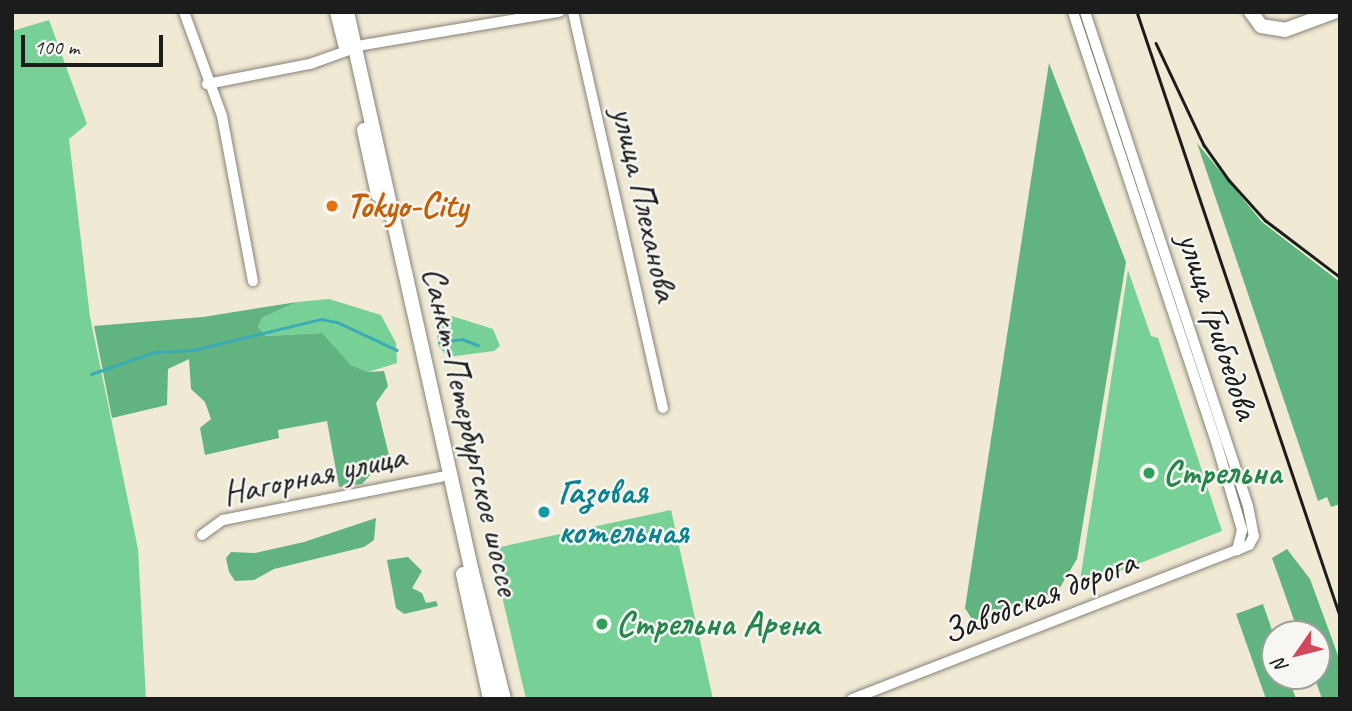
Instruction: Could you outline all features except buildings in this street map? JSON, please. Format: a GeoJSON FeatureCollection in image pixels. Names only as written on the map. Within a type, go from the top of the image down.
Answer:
{"type":"FeatureCollection","features":[{"type":"Feature","properties":{"kind":"main road","name":"Санкт-Петербургское шоссе"},"geometry":{"type":"LineString","coordinates":[[337,12],[351,50],[504,699]]}},
{"type":"Feature","properties":{"kind":"main road","name":"Санкт-Петербургское шоссе"},"geometry":{"type":"LineString","coordinates":[[347,12],[351,50],[490,699]]}},
{"type":"Feature","properties":{"kind":"main road"},"geometry":{"type":"LineString","coordinates":[[1251,12],[1261,26],[1285,30],[1335,12]]}},
{"type":"Feature","properties":{"kind":"street"},"geometry":{"type":"LineString","coordinates":[[184,12],[207,84],[222,116],[253,281]]}},
{"type":"Feature","properties":{"kind":"street"},"geometry":{"type":"LineString","coordinates":[[207,84],[351,50],[559,12]]}},
{"type":"Feature","properties":{"kind":"street","name":"улица Плеханова"},"geometry":{"type":"LineString","coordinates":[[573,12],[663,408]]}},
{"type":"Feature","properties":{"kind":"street","name":"улица Грибоедова"},"geometry":{"type":"LineString","coordinates":[[1073,12],[1217,445],[1242,530],[1240,548],[1249,545],[1254,536],[1248,506],[1084,12]]}},
{"type":"Feature","properties":{"kind":"street","name":"Нагорная улица"},"geometry":{"type":"LineString","coordinates":[[202,535],[223,520],[441,477]]}},
{"type":"Feature","properties":{"kind":"street","name":"Заводская дорога"},"geometry":{"type":"LineString","coordinates":[[852,699],[1240,548]]}},
{"type":"Feature","properties":{"kind":"green space"},"geometry":{"type":"Polygon","coordinates":[[[49,20],[87,124],[69,139],[90,317],[138,549],[146,699],[12,699],[12,31],[49,20]]]}},
{"type":"Feature","properties":{"kind":"green space"},"geometry":{"type":"Polygon","coordinates":[[[1049,63],[1126,262],[1077,559],[1056,594],[975,624],[965,608],[1049,63]]]}},
{"type":"Feature","properties":{"kind":"green space"},"geometry":{"type":"Polygon","coordinates":[[[1197,143],[1262,222],[1340,282],[1340,504],[1331,507],[1327,497],[1318,501],[1197,143]]]}},
{"type":"Feature","properties":{"kind":"green space","name":"Стрельна"},"geometry":{"type":"Polygon","coordinates":[[[1128,270],[1151,336],[1158,338],[1222,531],[1079,587],[1128,270]]]}},
{"type":"Feature","properties":{"kind":"green space"},"geometry":{"type":"Polygon","coordinates":[[[329,299],[381,315],[396,343],[397,363],[368,372],[351,365],[321,333],[266,336],[258,327],[262,318],[297,302],[329,299]]]}},
{"type":"Feature","properties":{"kind":"green space"},"geometry":{"type":"Polygon","coordinates":[[[297,302],[262,318],[258,327],[266,336],[322,333],[351,365],[368,372],[384,371],[388,386],[376,403],[389,455],[362,484],[339,487],[327,421],[278,430],[279,438],[205,455],[200,428],[211,419],[205,402],[191,389],[189,359],[168,369],[167,405],[112,418],[94,326],[203,317],[297,302]]]}},
{"type":"Feature","properties":{"kind":"green space"},"geometry":{"type":"Polygon","coordinates":[[[452,316],[493,329],[500,346],[494,351],[448,357],[439,347],[437,336],[439,327],[452,316]]]}},
{"type":"Feature","properties":{"kind":"green space","name":"Стрельна Арена"},"geometry":{"type":"Polygon","coordinates":[[[671,510],[713,699],[526,699],[491,549],[671,510]]]}},
{"type":"Feature","properties":{"kind":"green space"},"geometry":{"type":"Polygon","coordinates":[[[376,518],[374,540],[364,547],[274,569],[254,580],[235,581],[229,572],[226,558],[231,552],[255,553],[304,542],[376,518]]]}},
{"type":"Feature","properties":{"kind":"green space"},"geometry":{"type":"Polygon","coordinates":[[[1287,549],[1310,579],[1325,620],[1294,620],[1272,558],[1287,549]]]}},
{"type":"Feature","properties":{"kind":"green space"},"geometry":{"type":"Polygon","coordinates":[[[408,557],[422,571],[412,588],[422,593],[426,603],[436,601],[438,606],[404,614],[396,608],[387,560],[408,557]]]}},
{"type":"Feature","properties":{"kind":"green space"},"geometry":{"type":"Polygon","coordinates":[[[1263,604],[1268,620],[1261,620],[1261,685],[1236,614],[1263,604]]]}},
{"type":"Feature","properties":{"kind":"green space"},"geometry":{"type":"Polygon","coordinates":[[[1331,636],[1340,661],[1340,699],[1322,699],[1319,690],[1331,690],[1331,636]]]}},
{"type":"Feature","properties":{"kind":"green space"},"geometry":{"type":"Polygon","coordinates":[[[1263,690],[1293,690],[1296,699],[1266,699],[1263,690]]]}},
{"type":"Feature","properties":{"kind":"waterway"},"geometry":{"type":"LineString","coordinates":[[91,374],[155,352],[193,350],[321,319],[337,322],[397,350]]}},
{"type":"Feature","properties":{"kind":"waterway"},"geometry":{"type":"LineString","coordinates":[[439,342],[462,339],[478,345]]}},
{"type":"Feature","properties":{"kind":"railway"},"geometry":{"type":"LineString","coordinates":[[1137,12],[1340,616]]}},
{"type":"Feature","properties":{"kind":"railway"},"geometry":{"type":"LineString","coordinates":[[1156,43],[1204,145],[1229,180],[1265,220],[1340,277]]}},
{"type":"Feature","properties":{"kind":"place","name":"Tokyo-City"},"geometry":{"type":"Point","coordinates":[332,206]}},
{"type":"Feature","properties":{"kind":"place","name":"Стрельна"},"geometry":{"type":"Point","coordinates":[1149,473]}},
{"type":"Feature","properties":{"kind":"place","name":"Газовая котельная"},"geometry":{"type":"Point","coordinates":[544,512]}},
{"type":"Feature","properties":{"kind":"place","name":"Стрельна Арена"},"geometry":{"type":"Point","coordinates":[602,624]}}]}
